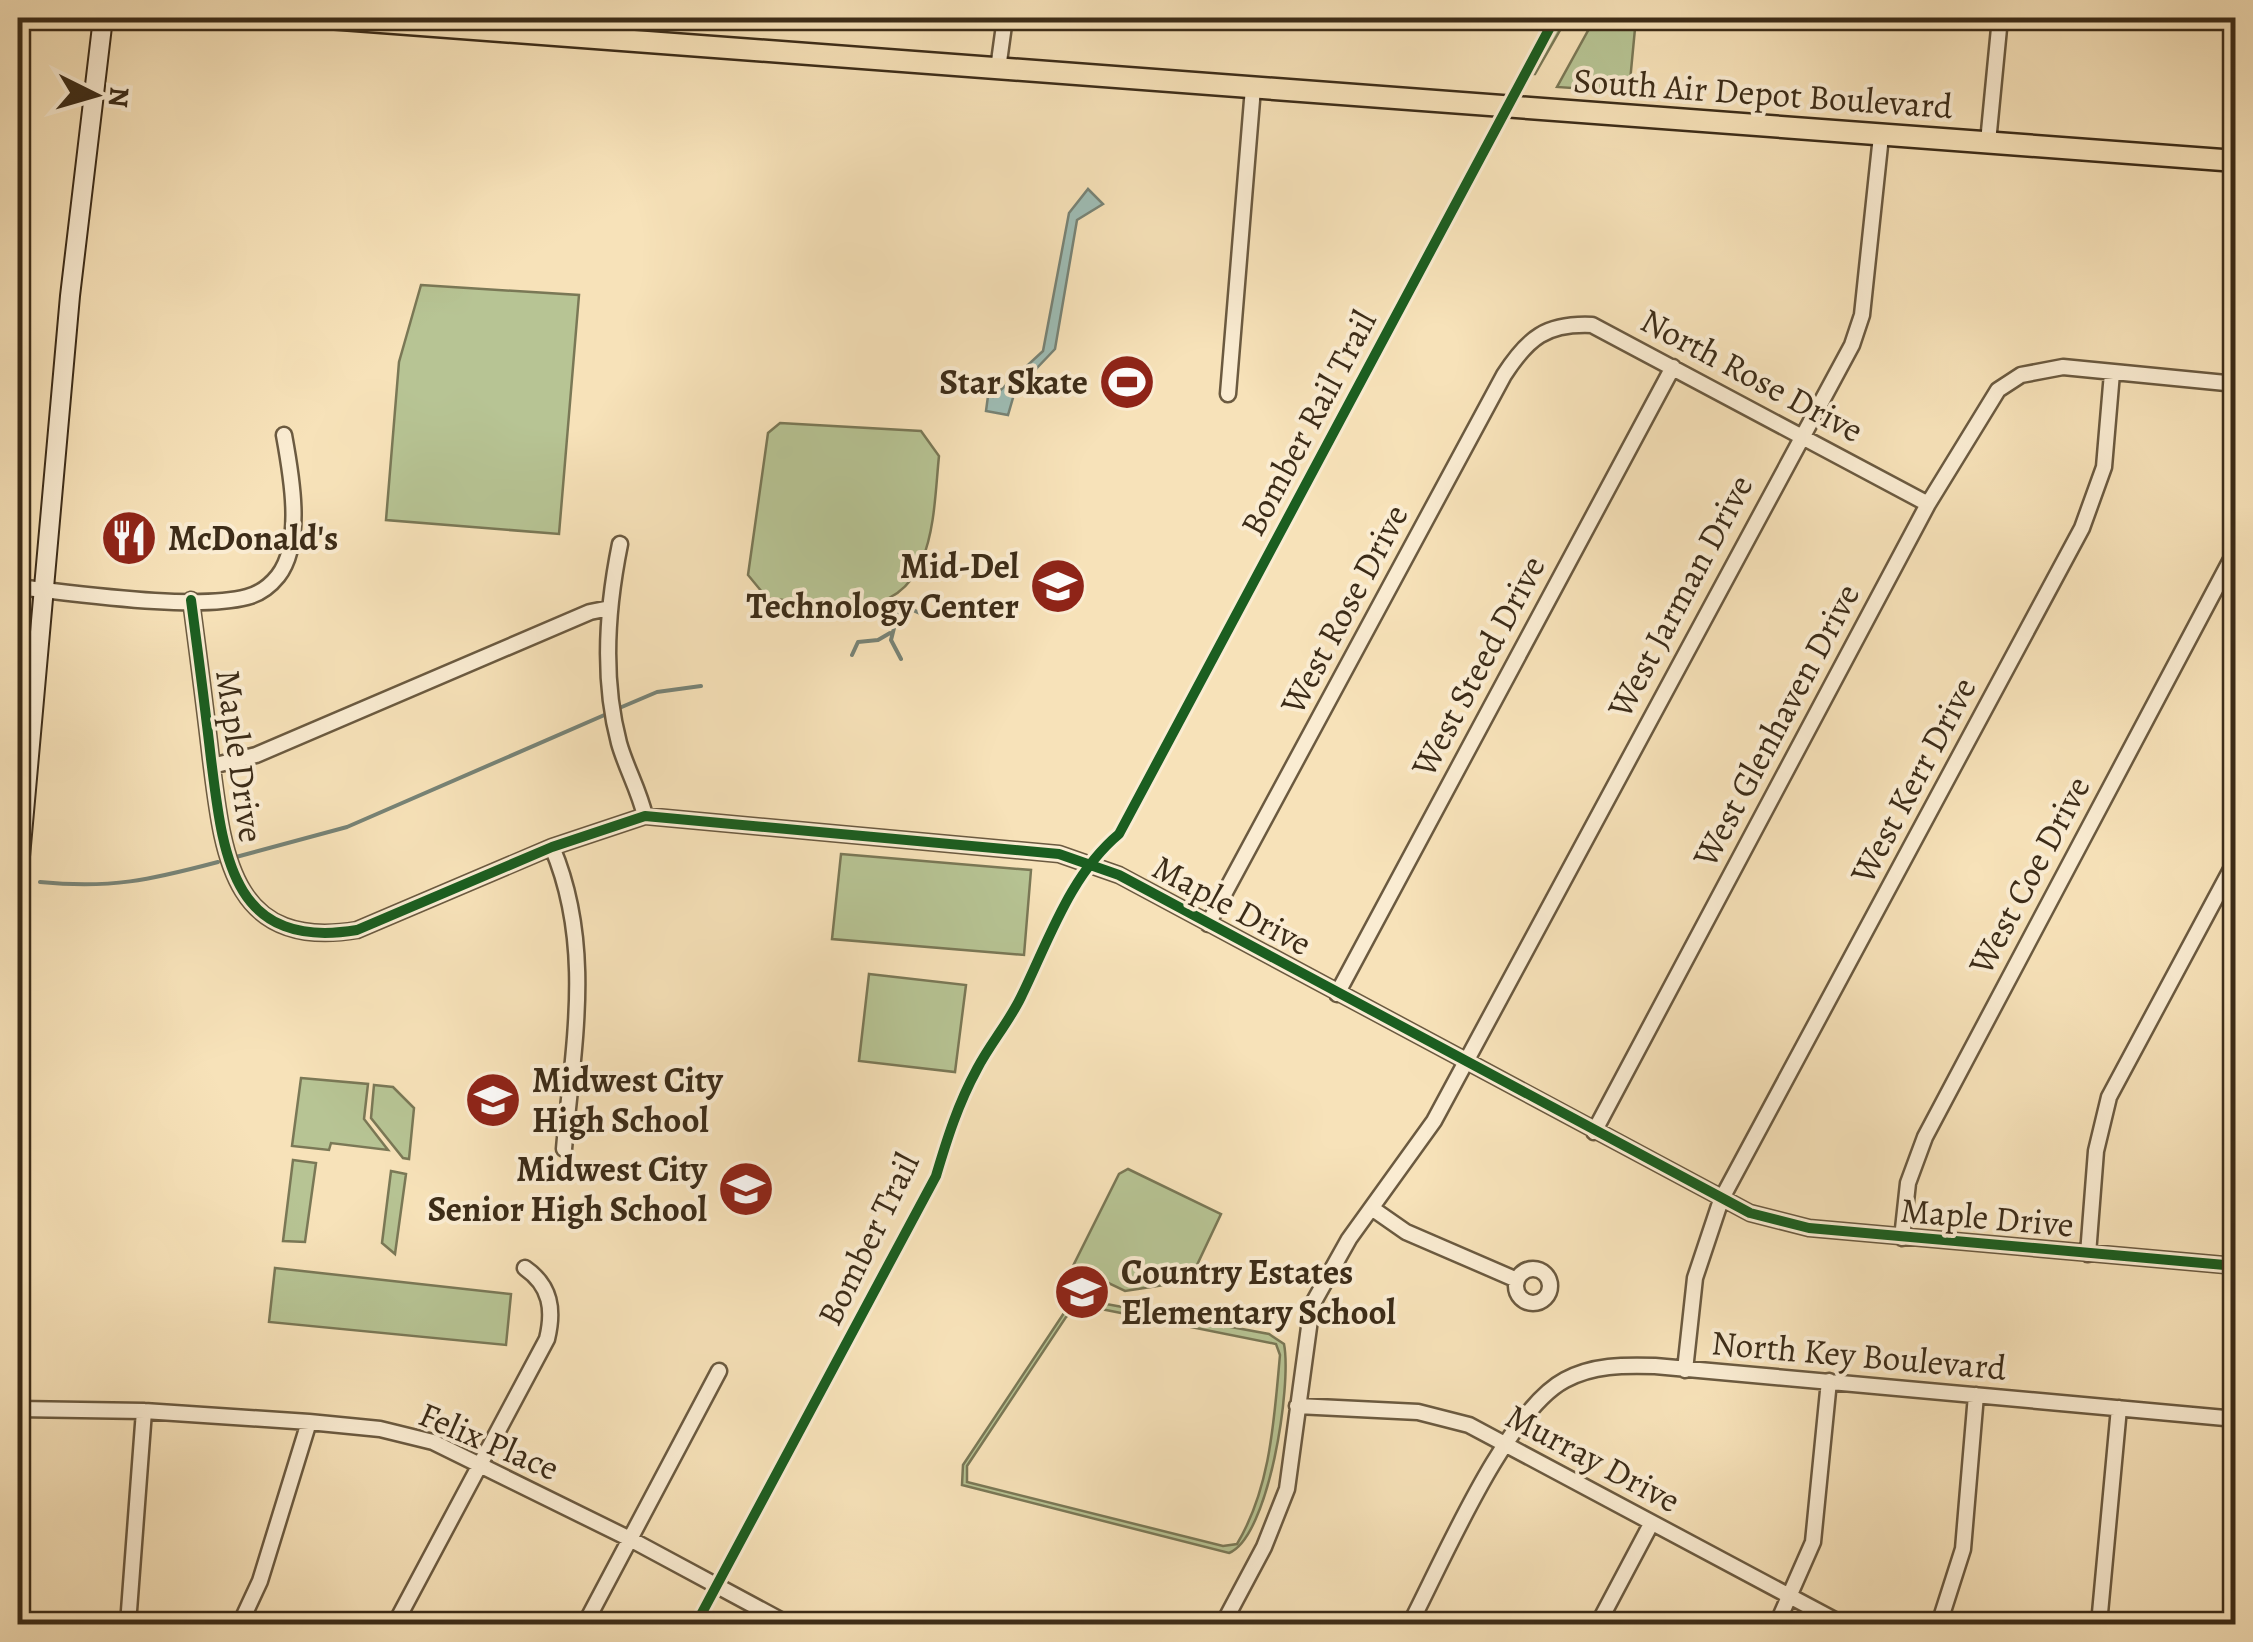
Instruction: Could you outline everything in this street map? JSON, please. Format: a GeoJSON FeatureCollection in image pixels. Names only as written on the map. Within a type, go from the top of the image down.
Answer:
{"type":"FeatureCollection","features":[{"type":"Feature","properties":{"kind":"main road"},"geometry":{"type":"LineString","coordinates":[[18,879],[42,590],[103,18]]}},
{"type":"Feature","properties":{"kind":"main road","name":"South Air Depot Boulevard"},"geometry":{"type":"LineString","coordinates":[[328,18],[430,21],[998,69],[2236,160]]}},
{"type":"Feature","properties":{"kind":"street"},"geometry":{"type":"LineString","coordinates":[[998,69],[1005,18]]}},
{"type":"Feature","properties":{"kind":"street"},"geometry":{"type":"LineString","coordinates":[[1988,142],[2000,18]]}},
{"type":"Feature","properties":{"kind":"street"},"geometry":{"type":"LineString","coordinates":[[1228,394],[1253,88]]}},
{"type":"Feature","properties":{"kind":"street","name":"West Jarman Drive"},"geometry":{"type":"LineString","coordinates":[[1222,1624],[1278,1517],[1292,1470],[1312,1304],[1349,1240],[1434,1120],[1852,345],[1862,315],[1881,136]]}},
{"type":"Feature","properties":{"kind":"street","name":"North Rose Drive"},"geometry":{"type":"LineString","coordinates":[[1542,330],[1564,324],[1592,325],[1928,504]]}},
{"type":"Feature","properties":{"kind":"street","name":"West Rose Drive"},"geometry":{"type":"LineString","coordinates":[[1208,924],[1504,375],[1524,345],[1542,330]]}},
{"type":"Feature","properties":{"kind":"street","name":"West Steed Drive"},"geometry":{"type":"LineString","coordinates":[[1337,994],[1673,367]]}},
{"type":"Feature","properties":{"kind":"street","name":"West Glenhaven Drive"},"geometry":{"type":"LineString","coordinates":[[1594,1132],[1928,504],[1983,408],[1998,390],[2037,370],[2063,368],[2112,373]]}},
{"type":"Feature","properties":{"kind":"street"},"geometry":{"type":"LineString","coordinates":[[2112,373],[2236,384]]}},
{"type":"Feature","properties":{"kind":"street","name":"West Kerr Drive"},"geometry":{"type":"LineString","coordinates":[[1685,1370],[1694,1278],[1720,1200],[2082,528],[2104,466],[2112,373]]}},
{"type":"Feature","properties":{"kind":"street"},"geometry":{"type":"LineString","coordinates":[[18,588],[191,600],[250,597],[280,574],[289,549],[294,486],[284,434]]}},
{"type":"Feature","properties":{"kind":"street"},"geometry":{"type":"LineString","coordinates":[[620,544],[610,608],[611,697],[614,723],[645,816]]}},
{"type":"Feature","properties":{"kind":"street","name":"West Coe Drive"},"geometry":{"type":"LineString","coordinates":[[1902,1238],[1908,1183],[1925,1136],[2236,550]]}},
{"type":"Feature","properties":{"kind":"street","name":"Maple Drive"},"geometry":{"type":"LineString","coordinates":[[191,600],[221,840],[238,888],[277,923],[327,935],[357,930],[552,848],[645,816],[1058,854],[1094,864],[1720,1200],[1782,1224],[2236,1266]]}},
{"type":"Feature","properties":{"kind":"street"},"geometry":{"type":"LineString","coordinates":[[212,766],[256,754],[590,612],[610,608]]}},
{"type":"Feature","properties":{"kind":"street"},"geometry":{"type":"LineString","coordinates":[[552,848],[568,885],[579,957],[564,1149]]}},
{"type":"Feature","properties":{"kind":"street"},"geometry":{"type":"LineString","coordinates":[[2088,1254],[2096,1152],[2109,1097],[2236,860]]}},
{"type":"Feature","properties":{"kind":"street"},"geometry":{"type":"LineString","coordinates":[[1373,1210],[1406,1232],[1517,1280]]}},
{"type":"Feature","properties":{"kind":"street"},"geometry":{"type":"LineString","coordinates":[[395,1624],[547,1340],[550,1301],[543,1284],[525,1268]]}},
{"type":"Feature","properties":{"kind":"street","name":"North Key Boulevard"},"geometry":{"type":"LineString","coordinates":[[1410,1624],[1506,1443],[1524,1417],[1564,1381],[1619,1365],[2236,1419]]}},
{"type":"Feature","properties":{"kind":"street"},"geometry":{"type":"LineString","coordinates":[[584,1624],[719,1371]]}},
{"type":"Feature","properties":{"kind":"street"},"geometry":{"type":"LineString","coordinates":[[1777,1624],[1792,1597],[1817,1516],[1829,1381]]}},
{"type":"Feature","properties":{"kind":"street"},"geometry":{"type":"LineString","coordinates":[[1939,1624],[1963,1548],[1976,1395]]}},
{"type":"Feature","properties":{"kind":"street","name":"Murray Drive"},"geometry":{"type":"LineString","coordinates":[[1297,1406],[1418,1412],[1468,1425],[1842,1624]]}},
{"type":"Feature","properties":{"kind":"street"},"geometry":{"type":"LineString","coordinates":[[2099,1624],[2120,1408]]}},
{"type":"Feature","properties":{"kind":"street","name":"Felix Place"},"geometry":{"type":"LineString","coordinates":[[18,1410],[144,1411],[309,1422],[405,1434],[479,1464],[788,1624]]}},
{"type":"Feature","properties":{"kind":"street"},"geometry":{"type":"LineString","coordinates":[[128,1624],[144,1411]]}},
{"type":"Feature","properties":{"kind":"street"},"geometry":{"type":"LineString","coordinates":[[240,1624],[260,1581],[309,1422]]}},
{"type":"Feature","properties":{"kind":"street"},"geometry":{"type":"LineString","coordinates":[[1598,1624],[1651,1524]]}},
{"type":"Feature","properties":{"kind":"green space"},"geometry":{"type":"Polygon","coordinates":[[[1549,18],[1567,18],[1535,74],[1530,74],[1549,18]]]}},
{"type":"Feature","properties":{"kind":"green space"},"geometry":{"type":"Polygon","coordinates":[[[1595,18],[1636,18],[1629,92],[1557,87],[1595,18]]]}},
{"type":"Feature","properties":{"kind":"green space"},"geometry":{"type":"Polygon","coordinates":[[[421,285],[579,295],[559,534],[386,520],[399,362],[421,285]]]}},
{"type":"Feature","properties":{"kind":"green space"},"geometry":{"type":"Polygon","coordinates":[[[780,423],[921,431],[939,456],[935,503],[926,550],[904,588],[885,600],[860,606],[825,606],[767,598],[748,575],[768,433],[780,423]]]}},
{"type":"Feature","properties":{"kind":"green space"},"geometry":{"type":"Polygon","coordinates":[[[841,854],[1031,870],[1024,955],[832,939],[841,854]]]}},
{"type":"Feature","properties":{"kind":"green space"},"geometry":{"type":"Polygon","coordinates":[[[869,974],[966,985],[955,1072],[859,1061],[869,974]]]}},
{"type":"Feature","properties":{"kind":"green space"},"geometry":{"type":"Polygon","coordinates":[[[301,1078],[368,1084],[364,1119],[388,1150],[331,1143],[329,1150],[292,1146],[301,1078]]]}},
{"type":"Feature","properties":{"kind":"green space"},"geometry":{"type":"Polygon","coordinates":[[[374,1085],[393,1087],[414,1108],[409,1159],[403,1158],[371,1118],[374,1085]]]}},
{"type":"Feature","properties":{"kind":"green space"},"geometry":{"type":"Polygon","coordinates":[[[293,1160],[316,1163],[305,1242],[283,1241],[293,1160]]]}},
{"type":"Feature","properties":{"kind":"green space"},"geometry":{"type":"Polygon","coordinates":[[[1128,1169],[1221,1214],[1196,1267],[1164,1285],[1125,1291],[1073,1266],[1119,1174],[1128,1169]]]}},
{"type":"Feature","properties":{"kind":"green space"},"geometry":{"type":"Polygon","coordinates":[[[391,1171],[406,1174],[395,1254],[382,1243],[391,1171]]]}},
{"type":"Feature","properties":{"kind":"green space"},"geometry":{"type":"Polygon","coordinates":[[[275,1268],[511,1294],[506,1345],[269,1322],[275,1268]]]}},
{"type":"Feature","properties":{"kind":"green space"},"geometry":{"type":"Polygon","coordinates":[[[1079,1299],[1269,1334],[1284,1344],[1281,1424],[1266,1491],[1243,1541],[1229,1553],[962,1485],[963,1465],[1068,1307],[1079,1299]],[[1081,1305],[1066,1317],[967,1466],[967,1482],[1223,1546],[1237,1544],[1257,1499],[1269,1452],[1280,1355],[1276,1344],[1081,1305]]]}},
{"type":"Feature","properties":{"kind":"water"},"geometry":{"type":"Polygon","coordinates":[[[1088,189],[1103,204],[1077,220],[1055,349],[1015,391],[1008,415],[986,411],[988,396],[993,397],[1043,351],[1069,213],[1088,189]]]}},
{"type":"Feature","properties":{"kind":"waterway"},"geometry":{"type":"LineString","coordinates":[[901,659],[891,640],[897,616],[906,607],[929,617]]}},
{"type":"Feature","properties":{"kind":"waterway"},"geometry":{"type":"LineString","coordinates":[[852,655],[858,642],[878,640],[890,633]]}},
{"type":"Feature","properties":{"kind":"waterway"},"geometry":{"type":"LineString","coordinates":[[617,709],[657,692],[701,686]]}},
{"type":"Feature","properties":{"kind":"waterway"},"geometry":{"type":"LineString","coordinates":[[236,857],[347,827],[609,713]]}},
{"type":"Feature","properties":{"kind":"waterway"},"geometry":{"type":"LineString","coordinates":[[40,882],[130,881],[218,862]]}},
{"type":"Feature","properties":{"kind":"cycle path","name":"Bomber Rail Trail"},"geometry":{"type":"LineString","coordinates":[[696,1624],[936,1176],[970,1082],[1016,1006],[1074,889],[1102,850],[1119,834],[1555,18]]}},
{"type":"Feature","properties":{"kind":"cycle path"},"geometry":{"type":"LineString","coordinates":[[191,600],[221,829],[229,860],[241,888],[259,910],[283,926],[315,933],[357,930],[552,847],[645,816],[1059,854],[1119,875],[1750,1213],[1809,1228],[2236,1266]]}},
{"type":"Feature","properties":{"kind":"place","name":"Star Skate"},"geometry":{"type":"Point","coordinates":[1127,382]}},
{"type":"Feature","properties":{"kind":"place","name":"McDonald's"},"geometry":{"type":"Point","coordinates":[129,538]}},
{"type":"Feature","properties":{"kind":"place","name":"Mid-Del Technology Center"},"geometry":{"type":"Point","coordinates":[1058,586]}},
{"type":"Feature","properties":{"kind":"place","name":"Midwest City High School"},"geometry":{"type":"Point","coordinates":[493,1100]}},
{"type":"Feature","properties":{"kind":"place","name":"Midwest City Senior High School"},"geometry":{"type":"Point","coordinates":[746,1189]}},
{"type":"Feature","properties":{"kind":"place","name":"Country Estates Elementary School"},"geometry":{"type":"Point","coordinates":[1082,1292]}}]}
